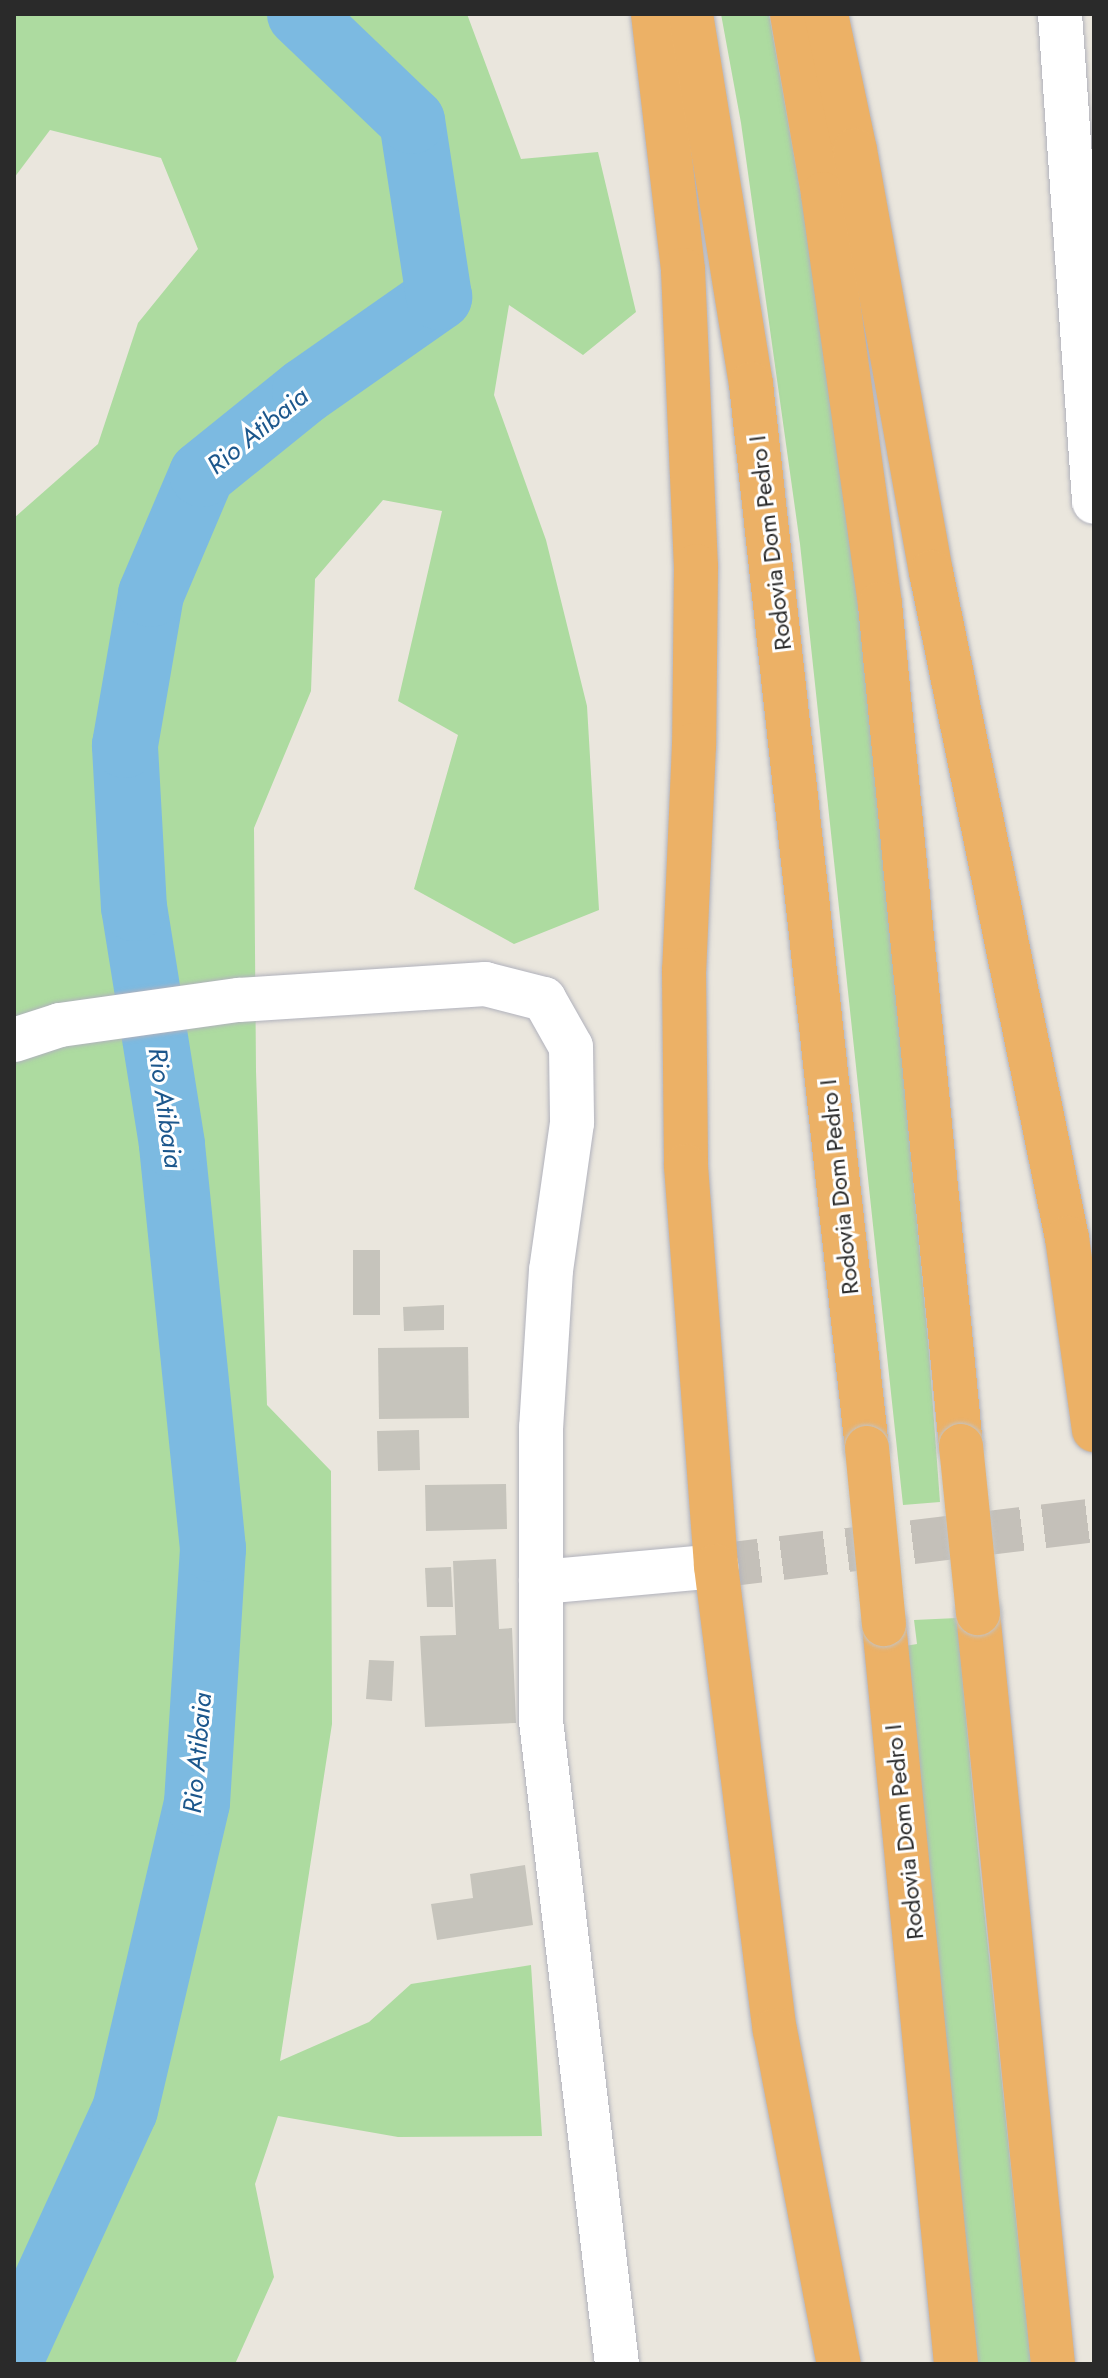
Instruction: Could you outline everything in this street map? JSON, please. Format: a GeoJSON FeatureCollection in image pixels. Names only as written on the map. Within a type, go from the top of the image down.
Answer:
{"type":"FeatureCollection","features":[{"type":"Feature","properties":{"kind":"highway"},"geometry":{"type":"LineString","coordinates":[[653,14],[683,270],[695,550],[694,745],[684,970],[686,1166],[716,1566],[775,2030],[839,2364]]}},
{"type":"Feature","properties":{"kind":"highway","name":"Rodovia Dom Pedro I"},"geometry":{"type":"LineString","coordinates":[[691,14],[753,399],[867,1448],[956,2364]]}},
{"type":"Feature","properties":{"kind":"highway"},"geometry":{"type":"LineString","coordinates":[[792,14],[825,209],[880,604],[1053,2364]]}},
{"type":"Feature","properties":{"kind":"highway"},"geometry":{"type":"LineString","coordinates":[[826,14],[855,150],[931,572],[1067,1238],[1094,1430]]}},
{"type":"Feature","properties":{"kind":"street"},"geometry":{"type":"LineString","coordinates":[[1060,14],[1094,502]]}},
{"type":"Feature","properties":{"kind":"street"},"geometry":{"type":"LineString","coordinates":[[14,1040],[60,1025],[239,1000],[485,984],[544,999],[571,1047],[572,1123],[551,1270],[541,1427],[541,1721],[617,2364]]}},
{"type":"Feature","properties":{"kind":"street"},"geometry":{"type":"LineString","coordinates":[[541,1582],[716,1566]]}},
{"type":"Feature","properties":{"kind":"green space"},"geometry":{"type":"Polygon","coordinates":[[[14,14],[467,14],[521,159],[598,152],[636,312],[583,355],[509,305],[494,395],[546,540],[587,706],[599,910],[514,944],[414,889],[458,735],[398,701],[442,511],[383,500],[315,579],[311,691],[254,828],[256,1071],[267,1405],[331,1471],[332,1724],[280,2061],[369,2022],[411,1984],[531,1965],[542,2136],[398,2137],[278,2116],[255,2184],[274,2277],[235,2364],[14,2364],[14,518],[98,444],[138,323],[198,249],[161,158],[50,130],[14,178],[14,14]]]}},
{"type":"Feature","properties":{"kind":"green space"},"geometry":{"type":"Polygon","coordinates":[[[721,14],[769,14],[823,320],[851,539],[876,775],[940,1502],[903,1505],[800,544],[741,123],[721,14]]]}},
{"type":"Feature","properties":{"kind":"green space"},"geometry":{"type":"Polygon","coordinates":[[[957,1618],[1031,2364],[978,2364],[905,1646],[917,1644],[914,1620],[957,1618]]]}},
{"type":"Feature","properties":{"kind":"building"},"geometry":{"type":"Polygon","coordinates":[[[353,1250],[380,1250],[380,1315],[353,1315],[353,1250]]]}},
{"type":"Feature","properties":{"kind":"building"},"geometry":{"type":"Polygon","coordinates":[[[444,1305],[444,1330],[404,1331],[403,1307],[444,1305]]]}},
{"type":"Feature","properties":{"kind":"building"},"geometry":{"type":"Polygon","coordinates":[[[468,1347],[469,1418],[379,1419],[378,1348],[468,1347]]]}},
{"type":"Feature","properties":{"kind":"building"},"geometry":{"type":"Polygon","coordinates":[[[419,1430],[420,1470],[378,1471],[377,1431],[419,1430]]]}},
{"type":"Feature","properties":{"kind":"building"},"geometry":{"type":"Polygon","coordinates":[[[506,1484],[507,1529],[426,1531],[425,1485],[506,1484]]]}},
{"type":"Feature","properties":{"kind":"building"},"geometry":{"type":"Polygon","coordinates":[[[496,1559],[499,1629],[512,1628],[516,1723],[425,1727],[420,1636],[456,1635],[453,1561],[496,1559]]]}},
{"type":"Feature","properties":{"kind":"building"},"geometry":{"type":"Polygon","coordinates":[[[451,1567],[453,1607],[427,1607],[425,1568],[451,1567]]]}},
{"type":"Feature","properties":{"kind":"building"},"geometry":{"type":"Polygon","coordinates":[[[369,1660],[394,1661],[392,1701],[366,1699],[369,1660]]]}},
{"type":"Feature","properties":{"kind":"building"},"geometry":{"type":"Polygon","coordinates":[[[525,1865],[533,1925],[437,1940],[431,1904],[473,1898],[470,1874],[525,1865]]]}},
{"type":"Feature","properties":{"kind":"waterway","name":"Rio Atibaia"},"geometry":{"type":"LineString","coordinates":[[14,2352],[125,2110],[197,1803],[213,1549],[172,1144],[134,908],[125,745],[151,594],[202,474],[305,391],[439,297],[412,121],[300,14]]}},
{"type":"Feature","properties":{"kind":"tunnel"},"geometry":{"type":"LineString","coordinates":[[716,1566],[1094,1520]]}}]}
